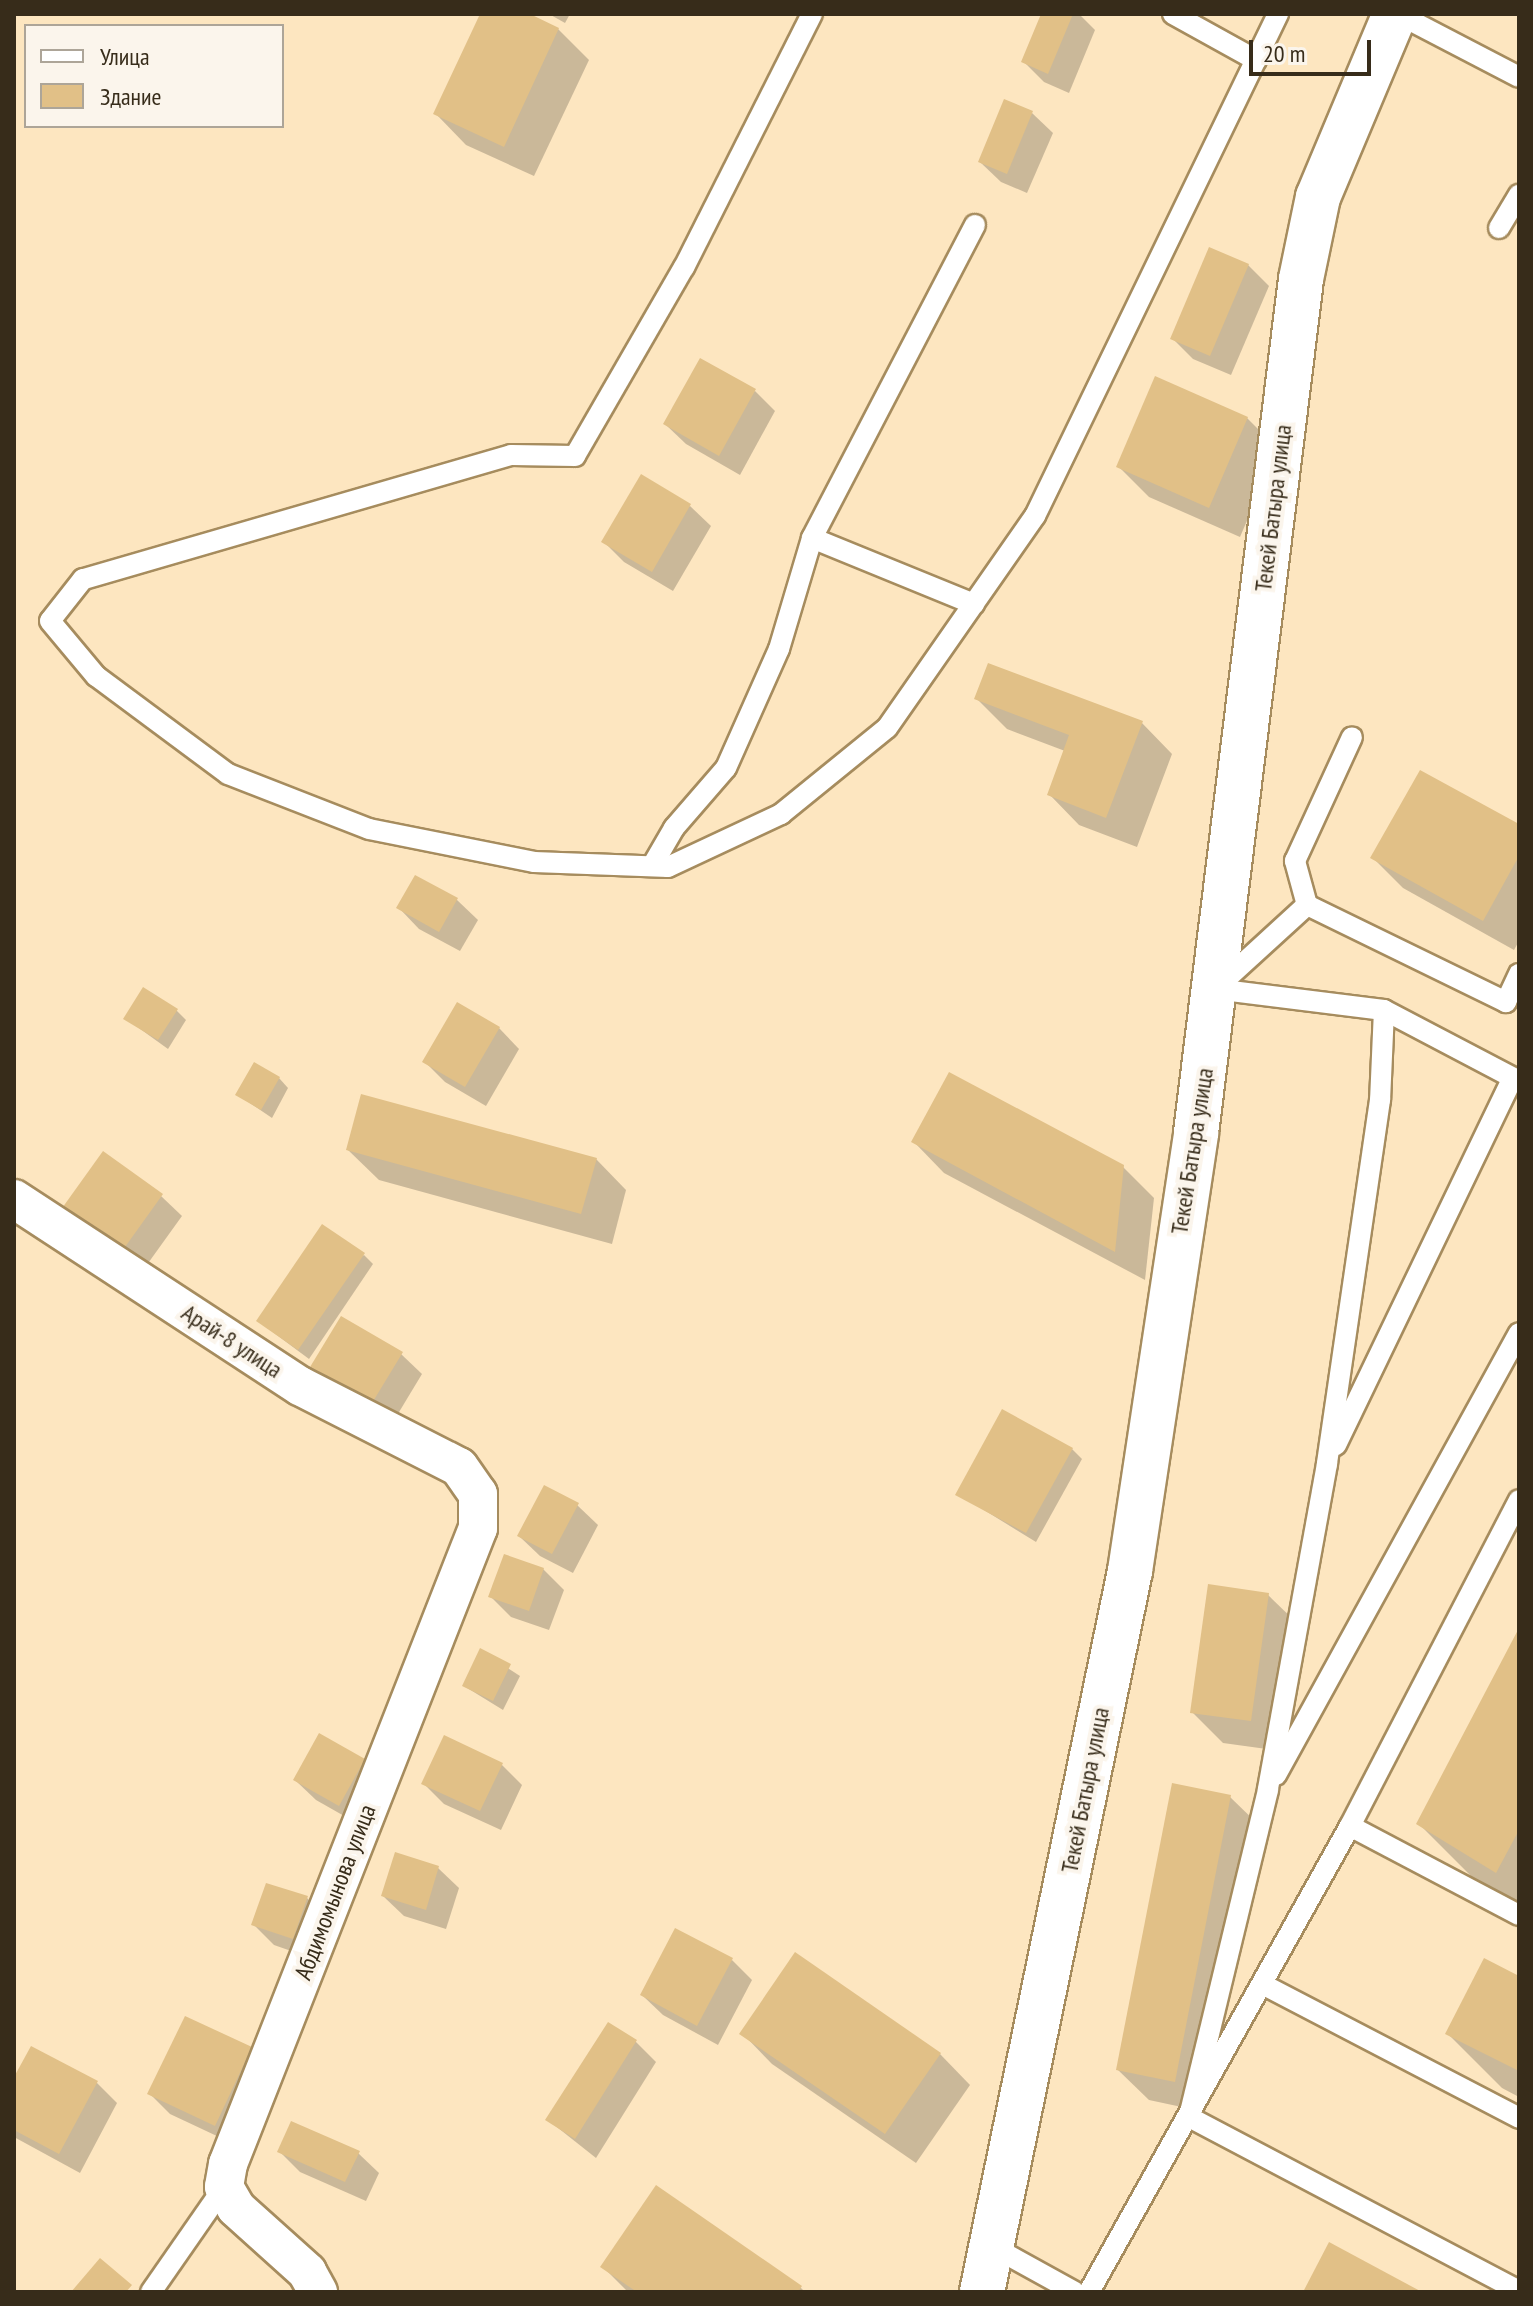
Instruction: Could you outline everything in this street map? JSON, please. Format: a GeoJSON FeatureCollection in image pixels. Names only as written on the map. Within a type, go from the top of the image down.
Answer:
{"type":"FeatureCollection","features":[{"type":"Feature","properties":{"kind":"street","name":"Текей Батыра улица"},"geometry":{"type":"LineString","coordinates":[[982,2292],[988,2244],[1130,1571],[1215,989],[1301,279],[1318,197],[1396,14]]}},
{"type":"Feature","properties":{"kind":"street","name":"Арай-8 улица"},"geometry":{"type":"LineString","coordinates":[[14,1199],[300,1386],[459,1467]]}},
{"type":"Feature","properties":{"kind":"street","name":"Абдимомынова улица"},"geometry":{"type":"LineString","coordinates":[[224,2187],[228,2164],[478,1528],[478,1494],[459,1467]]}},
{"type":"Feature","properties":{"kind":"street"},"geometry":{"type":"LineString","coordinates":[[224,2187],[236,2208],[307,2272],[318,2292]]}},
{"type":"Feature","properties":{"kind":"lane"},"geometry":{"type":"LineString","coordinates":[[812,14],[684,267],[575,456],[511,455],[83,579],[50,621],[96,676],[228,774],[369,829],[534,862],[668,867],[781,814],[887,728],[1035,516],[1278,14]]}},
{"type":"Feature","properties":{"kind":"lane"},"geometry":{"type":"LineString","coordinates":[[1173,14],[1256,60]]}},
{"type":"Feature","properties":{"kind":"lane"},"geometry":{"type":"LineString","coordinates":[[1396,14],[1519,77]]}},
{"type":"Feature","properties":{"kind":"lane"},"geometry":{"type":"LineString","coordinates":[[1499,228],[1519,195]]}},
{"type":"Feature","properties":{"kind":"lane"},"geometry":{"type":"LineString","coordinates":[[652,866],[674,828],[726,768],[779,649],[812,538],[975,225]]}},
{"type":"Feature","properties":{"kind":"lane"},"geometry":{"type":"LineString","coordinates":[[812,538],[974,604]]}},
{"type":"Feature","properties":{"kind":"lane"},"geometry":{"type":"LineString","coordinates":[[1352,737],[1295,861],[1307,905],[1506,1002],[1519,974]]}},
{"type":"Feature","properties":{"kind":"lane"},"geometry":{"type":"LineString","coordinates":[[1215,989],[1307,905]]}},
{"type":"Feature","properties":{"kind":"lane"},"geometry":{"type":"LineString","coordinates":[[1215,989],[1384,1010],[1516,1080],[1327,1464]]}},
{"type":"Feature","properties":{"kind":"lane"},"geometry":{"type":"LineString","coordinates":[[1189,2117],[1268,1790],[1327,1464],[1380,1100],[1384,1010]]}},
{"type":"Feature","properties":{"kind":"lane"},"geometry":{"type":"LineString","coordinates":[[1268,1790],[1519,1333]]}},
{"type":"Feature","properties":{"kind":"lane"},"geometry":{"type":"LineString","coordinates":[[1089,2292],[1350,1826],[1519,1500]]}},
{"type":"Feature","properties":{"kind":"lane"},"geometry":{"type":"LineString","coordinates":[[1350,1826],[1514,1912],[1519,1890]]}},
{"type":"Feature","properties":{"kind":"lane"},"geometry":{"type":"LineString","coordinates":[[1262,1984],[1519,2118]]}},
{"type":"Feature","properties":{"kind":"lane"},"geometry":{"type":"LineString","coordinates":[[1189,2117],[1519,2291]]}},
{"type":"Feature","properties":{"kind":"lane"},"geometry":{"type":"LineString","coordinates":[[151,2292],[224,2187]]}},
{"type":"Feature","properties":{"kind":"lane"},"geometry":{"type":"LineString","coordinates":[[988,2244],[1075,2292]]}},
{"type":"Feature","properties":{"kind":"building"},"geometry":{"type":"Polygon","coordinates":[[[480,14],[530,14],[559,28],[504,147],[433,114],[480,14]]]}},
{"type":"Feature","properties":{"kind":"building"},"geometry":{"type":"Polygon","coordinates":[[[1041,14],[1073,14],[1048,74],[1021,62],[1041,14]]]}},
{"type":"Feature","properties":{"kind":"building"},"geometry":{"type":"Polygon","coordinates":[[[1004,99],[1033,111],[1007,174],[978,162],[1004,99]]]}},
{"type":"Feature","properties":{"kind":"building"},"geometry":{"type":"Polygon","coordinates":[[[1209,247],[1249,264],[1210,356],[1170,339],[1209,247]]]}},
{"type":"Feature","properties":{"kind":"building"},"geometry":{"type":"Polygon","coordinates":[[[700,358],[756,389],[719,456],[663,424],[700,358]]]}},
{"type":"Feature","properties":{"kind":"building"},"geometry":{"type":"Polygon","coordinates":[[[1155,376],[1248,417],[1209,508],[1116,467],[1155,376]]]}},
{"type":"Feature","properties":{"kind":"building"},"geometry":{"type":"Polygon","coordinates":[[[641,474],[691,504],[652,572],[601,542],[641,474]]]}},
{"type":"Feature","properties":{"kind":"building"},"geometry":{"type":"Polygon","coordinates":[[[988,663],[1143,721],[1106,818],[1047,795],[1069,735],[974,699],[988,663]]]}},
{"type":"Feature","properties":{"kind":"building"},"geometry":{"type":"Polygon","coordinates":[[[1420,770],[1519,824],[1519,856],[1483,921],[1370,858],[1420,770]]]}},
{"type":"Feature","properties":{"kind":"building"},"geometry":{"type":"Polygon","coordinates":[[[415,875],[458,898],[439,932],[396,908],[415,875]]]}},
{"type":"Feature","properties":{"kind":"building"},"geometry":{"type":"Polygon","coordinates":[[[143,987],[178,1009],[158,1040],[123,1019],[143,987]]]}},
{"type":"Feature","properties":{"kind":"building"},"geometry":{"type":"Polygon","coordinates":[[[457,1002],[500,1027],[465,1087],[422,1062],[457,1002]]]}},
{"type":"Feature","properties":{"kind":"building"},"geometry":{"type":"Polygon","coordinates":[[[254,1062],[280,1077],[261,1110],[235,1095],[254,1062]]]}},
{"type":"Feature","properties":{"kind":"building"},"geometry":{"type":"Polygon","coordinates":[[[949,1072],[1124,1165],[1115,1252],[911,1142],[949,1072]]]}},
{"type":"Feature","properties":{"kind":"building"},"geometry":{"type":"Polygon","coordinates":[[[361,1094],[597,1158],[581,1214],[346,1150],[361,1094]]]}},
{"type":"Feature","properties":{"kind":"building"},"geometry":{"type":"Polygon","coordinates":[[[103,1151],[163,1194],[120,1254],[60,1211],[103,1151]]]}},
{"type":"Feature","properties":{"kind":"building"},"geometry":{"type":"Polygon","coordinates":[[[322,1224],[365,1253],[298,1350],[256,1321],[322,1224]]]}},
{"type":"Feature","properties":{"kind":"building"},"geometry":{"type":"Polygon","coordinates":[[[341,1316],[403,1352],[369,1408],[307,1372],[341,1316]]]}},
{"type":"Feature","properties":{"kind":"building"},"geometry":{"type":"Polygon","coordinates":[[[1002,1409],[1073,1448],[1026,1533],[955,1495],[1002,1409]]]}},
{"type":"Feature","properties":{"kind":"building"},"geometry":{"type":"Polygon","coordinates":[[[544,1485],[579,1503],[552,1554],[517,1536],[544,1485]]]}},
{"type":"Feature","properties":{"kind":"building"},"geometry":{"type":"Polygon","coordinates":[[[504,1554],[544,1568],[529,1611],[488,1597],[504,1554]]]}},
{"type":"Feature","properties":{"kind":"building"},"geometry":{"type":"Polygon","coordinates":[[[1208,1584],[1269,1593],[1251,1721],[1190,1713],[1208,1584]]]}},
{"type":"Feature","properties":{"kind":"building"},"geometry":{"type":"Polygon","coordinates":[[[1519,1628],[1519,1830],[1496,1873],[1416,1824],[1519,1628]]]}},
{"type":"Feature","properties":{"kind":"building"},"geometry":{"type":"Polygon","coordinates":[[[480,1648],[511,1664],[493,1701],[462,1686],[480,1648]]]}},
{"type":"Feature","properties":{"kind":"building"},"geometry":{"type":"Polygon","coordinates":[[[319,1733],[365,1759],[339,1806],[293,1780],[319,1733]]]}},
{"type":"Feature","properties":{"kind":"building"},"geometry":{"type":"Polygon","coordinates":[[[444,1735],[503,1763],[480,1811],[421,1784],[444,1735]]]}},
{"type":"Feature","properties":{"kind":"building"},"geometry":{"type":"Polygon","coordinates":[[[1172,1783],[1231,1795],[1175,2082],[1116,2070],[1172,1783]]]}},
{"type":"Feature","properties":{"kind":"building"},"geometry":{"type":"Polygon","coordinates":[[[395,1852],[439,1866],[426,1910],[381,1896],[395,1852]]]}},
{"type":"Feature","properties":{"kind":"building"},"geometry":{"type":"Polygon","coordinates":[[[266,1883],[308,1896],[293,1939],[251,1925],[266,1883]]]}},
{"type":"Feature","properties":{"kind":"building"},"geometry":{"type":"Polygon","coordinates":[[[675,1928],[733,1958],[697,2026],[640,1995],[675,1928]]]}},
{"type":"Feature","properties":{"kind":"building"},"geometry":{"type":"Polygon","coordinates":[[[795,1952],[941,2053],[885,2134],[739,2034],[795,1952]]]}},
{"type":"Feature","properties":{"kind":"building"},"geometry":{"type":"Polygon","coordinates":[[[1484,1958],[1519,1976],[1519,2071],[1445,2034],[1484,1958]]]}},
{"type":"Feature","properties":{"kind":"building"},"geometry":{"type":"Polygon","coordinates":[[[185,2016],[252,2047],[215,2126],[147,2094],[185,2016]]]}},
{"type":"Feature","properties":{"kind":"building"},"geometry":{"type":"Polygon","coordinates":[[[608,2022],[637,2040],[575,2139],[545,2120],[608,2022]]]}},
{"type":"Feature","properties":{"kind":"building"},"geometry":{"type":"Polygon","coordinates":[[[31,2046],[98,2081],[59,2154],[14,2130],[14,2077],[31,2046]]]}},
{"type":"Feature","properties":{"kind":"building"},"geometry":{"type":"Polygon","coordinates":[[[291,2121],[360,2151],[345,2182],[277,2152],[291,2121]]]}},
{"type":"Feature","properties":{"kind":"building"},"geometry":{"type":"Polygon","coordinates":[[[656,2185],[802,2286],[798,2292],[637,2292],[600,2267],[656,2185]]]}},
{"type":"Feature","properties":{"kind":"building"},"geometry":{"type":"Polygon","coordinates":[[[1329,2242],[1422,2292],[1303,2292],[1329,2242]]]}},
{"type":"Feature","properties":{"kind":"building"},"geometry":{"type":"Polygon","coordinates":[[[100,2258],[132,2285],[126,2292],[71,2292],[100,2258]]]}}]}
